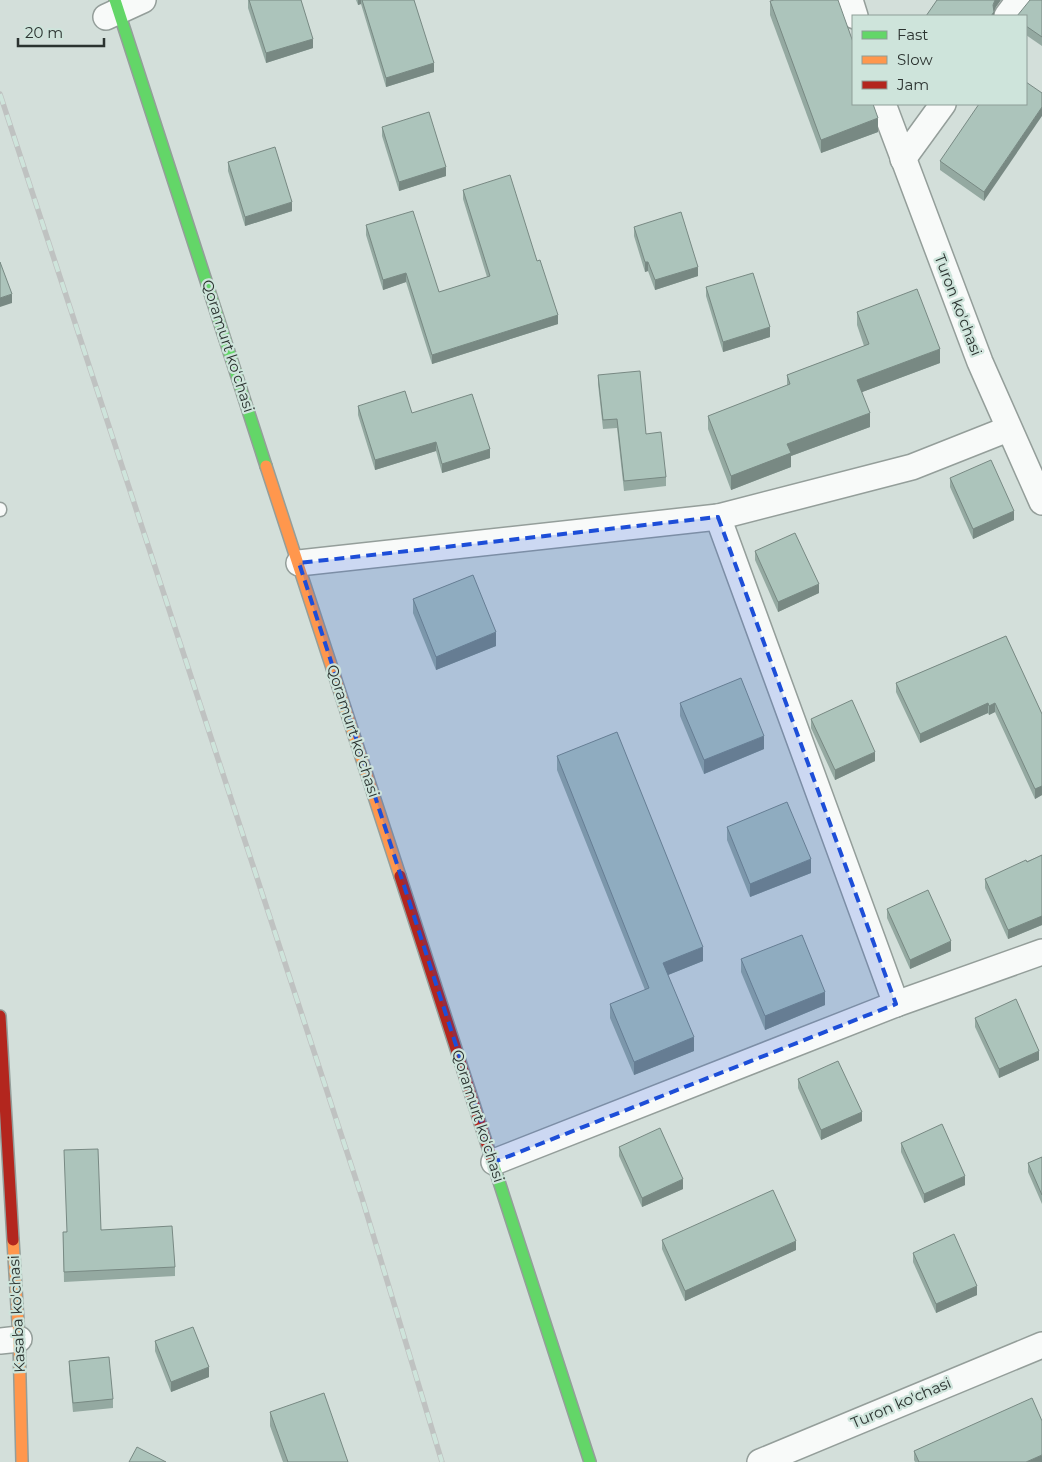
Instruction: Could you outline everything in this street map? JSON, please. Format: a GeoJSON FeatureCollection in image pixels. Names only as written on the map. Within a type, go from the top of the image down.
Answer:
{"type":"FeatureCollection","features":[{"type":"Feature","properties":{"kind":"main road","name":"Qoramurt koʻchasi"},"geometry":{"type":"LineString","coordinates":[[110,13],[299,564],[590,1462]]}},
{"type":"Feature","properties":{"kind":"main road","name":"Kasaba ko'chasi"},"geometry":{"type":"LineString","coordinates":[[0,1016],[9,1340],[22,1462]]}},
{"type":"Feature","properties":{"kind":"street"},"geometry":{"type":"LineString","coordinates":[[110,13],[143,0]]}},
{"type":"Feature","properties":{"kind":"street"},"geometry":{"type":"LineString","coordinates":[[850,0],[854,15]]}},
{"type":"Feature","properties":{"kind":"street"},"geometry":{"type":"LineString","coordinates":[[1008,15],[1019,0]]}},
{"type":"Feature","properties":{"kind":"street","name":"Turon ko'chasi"},"geometry":{"type":"LineString","coordinates":[[883,105],[980,362],[1008,429],[1042,502]]}},
{"type":"Feature","properties":{"kind":"street"},"geometry":{"type":"LineString","coordinates":[[902,158],[942,105]]}},
{"type":"Feature","properties":{"kind":"street"},"geometry":{"type":"LineString","coordinates":[[299,564],[718,517],[912,467],[1008,429]]}},
{"type":"Feature","properties":{"kind":"street"},"geometry":{"type":"LineString","coordinates":[[718,517],[896,1004]]}},
{"type":"Feature","properties":{"kind":"street"},"geometry":{"type":"LineString","coordinates":[[494,1162],[896,1004],[1042,952]]}},
{"type":"Feature","properties":{"kind":"street","name":"Turon ko'chasi"},"geometry":{"type":"LineString","coordinates":[[760,1462],[1042,1345]]}},
{"type":"Feature","properties":{"kind":"highlighted area"},"geometry":{"type":"Polygon","coordinates":[[[718,517],[896,1004],[494,1162],[299,563],[718,517]]]}},
{"type":"Feature","properties":{"kind":"building"},"geometry":{"type":"Polygon","coordinates":[[[249,0],[301,0],[313,39],[266,53],[249,0]]]}},
{"type":"Feature","properties":{"kind":"building"},"geometry":{"type":"Polygon","coordinates":[[[362,0],[414,0],[434,63],[386,78],[362,0]]]}},
{"type":"Feature","properties":{"kind":"building"},"geometry":{"type":"Polygon","coordinates":[[[838,0],[852,39],[852,105],[873,105],[878,118],[821,140],[770,1],[838,0]]]}},
{"type":"Feature","properties":{"kind":"building"},"geometry":{"type":"Polygon","coordinates":[[[937,0],[995,0],[993,5],[994,12],[992,15],[927,15],[937,0]]]}},
{"type":"Feature","properties":{"kind":"building"},"geometry":{"type":"Polygon","coordinates":[[[1030,0],[1042,0],[1042,37],[1027,27],[1027,15],[1018,15],[1030,0]]]}},
{"type":"Feature","properties":{"kind":"building"},"geometry":{"type":"Polygon","coordinates":[[[1027,83],[1042,93],[1042,107],[984,192],[940,161],[978,105],[1027,105],[1027,83]]]}},
{"type":"Feature","properties":{"kind":"building"},"geometry":{"type":"Polygon","coordinates":[[[429,112],[446,167],[399,182],[382,127],[429,112]]]}},
{"type":"Feature","properties":{"kind":"building"},"geometry":{"type":"Polygon","coordinates":[[[275,147],[292,202],[245,217],[228,162],[275,147]]]}},
{"type":"Feature","properties":{"kind":"building"},"geometry":{"type":"Polygon","coordinates":[[[510,175],[537,261],[540,260],[558,315],[432,355],[406,273],[383,280],[366,225],[413,211],[439,292],[490,276],[463,190],[510,175]]]}},
{"type":"Feature","properties":{"kind":"building"},"geometry":{"type":"Polygon","coordinates":[[[681,212],[698,267],[655,280],[648,262],[645,262],[634,227],[681,212]]]}},
{"type":"Feature","properties":{"kind":"building"},"geometry":{"type":"Polygon","coordinates":[[[0,262],[12,294],[0,298],[0,262]]]}},
{"type":"Feature","properties":{"kind":"building"},"geometry":{"type":"Polygon","coordinates":[[[753,273],[770,327],[723,342],[706,287],[753,273]]]}},
{"type":"Feature","properties":{"kind":"building"},"geometry":{"type":"Polygon","coordinates":[[[917,289],[940,349],[857,380],[870,413],[787,444],[791,453],[731,476],[708,416],[790,384],[787,375],[869,344],[857,312],[917,289]]]}},
{"type":"Feature","properties":{"kind":"building"},"geometry":{"type":"Polygon","coordinates":[[[640,371],[646,434],[661,432],[666,477],[624,481],[617,419],[603,420],[598,375],[640,371]]]}},
{"type":"Feature","properties":{"kind":"building"},"geometry":{"type":"Polygon","coordinates":[[[405,391],[412,413],[472,394],[490,449],[442,464],[436,442],[375,460],[358,406],[405,391]]]}},
{"type":"Feature","properties":{"kind":"building"},"geometry":{"type":"Polygon","coordinates":[[[991,460],[1014,511],[973,529],[950,478],[991,460]]]}},
{"type":"Feature","properties":{"kind":"building"},"geometry":{"type":"Polygon","coordinates":[[[795,533],[819,584],[778,602],[755,551],[795,533]]]}},
{"type":"Feature","properties":{"kind":"building"},"geometry":{"type":"Polygon","coordinates":[[[473,575],[496,632],[436,657],[413,599],[473,575]]]}},
{"type":"Feature","properties":{"kind":"building"},"geometry":{"type":"Polygon","coordinates":[[[1006,636],[1042,714],[1042,786],[1035,789],[995,703],[989,706],[988,703],[920,734],[896,683],[1006,636]]]}},
{"type":"Feature","properties":{"kind":"building"},"geometry":{"type":"Polygon","coordinates":[[[741,678],[764,736],[704,760],[680,703],[741,678]]]}},
{"type":"Feature","properties":{"kind":"building"},"geometry":{"type":"Polygon","coordinates":[[[852,700],[875,752],[835,770],[811,719],[852,700]]]}},
{"type":"Feature","properties":{"kind":"building"},"geometry":{"type":"Polygon","coordinates":[[[617,732],[703,947],[663,963],[694,1037],[634,1062],[610,1004],[649,988],[557,756],[617,732]]]}},
{"type":"Feature","properties":{"kind":"building"},"geometry":{"type":"Polygon","coordinates":[[[787,802],[811,859],[750,884],[727,827],[787,802]]]}},
{"type":"Feature","properties":{"kind":"building"},"geometry":{"type":"Polygon","coordinates":[[[1042,855],[1042,916],[1008,930],[985,879],[1026,860],[1027,862],[1042,855]]]}},
{"type":"Feature","properties":{"kind":"building"},"geometry":{"type":"Polygon","coordinates":[[[928,890],[951,941],[910,960],[887,909],[928,890]]]}},
{"type":"Feature","properties":{"kind":"building"},"geometry":{"type":"Polygon","coordinates":[[[802,935],[825,992],[765,1016],[741,959],[802,935]]]}},
{"type":"Feature","properties":{"kind":"building"},"geometry":{"type":"Polygon","coordinates":[[[1016,999],[1039,1051],[999,1069],[975,1018],[1016,999]]]}},
{"type":"Feature","properties":{"kind":"building"},"geometry":{"type":"Polygon","coordinates":[[[838,1061],[862,1112],[821,1130],[798,1079],[838,1061]]]}},
{"type":"Feature","properties":{"kind":"building"},"geometry":{"type":"Polygon","coordinates":[[[942,1124],[965,1176],[924,1194],[901,1143],[942,1124]]]}},
{"type":"Feature","properties":{"kind":"building"},"geometry":{"type":"Polygon","coordinates":[[[660,1128],[683,1179],[642,1198],[619,1147],[660,1128]]]}},
{"type":"Feature","properties":{"kind":"building"},"geometry":{"type":"Polygon","coordinates":[[[98,1149],[101,1230],[172,1226],[175,1267],[64,1272],[63,1232],[67,1232],[64,1150],[98,1149]]]}},
{"type":"Feature","properties":{"kind":"building"},"geometry":{"type":"Polygon","coordinates":[[[1042,1157],[1042,1195],[1028,1163],[1042,1157]]]}},
{"type":"Feature","properties":{"kind":"building"},"geometry":{"type":"Polygon","coordinates":[[[773,1190],[796,1241],[685,1291],[662,1240],[773,1190]]]}},
{"type":"Feature","properties":{"kind":"building"},"geometry":{"type":"Polygon","coordinates":[[[954,1234],[977,1286],[936,1304],[913,1253],[954,1234]]]}},
{"type":"Feature","properties":{"kind":"building"},"geometry":{"type":"Polygon","coordinates":[[[193,1327],[209,1367],[171,1382],[155,1341],[193,1327]]]}},
{"type":"Feature","properties":{"kind":"building"},"geometry":{"type":"Polygon","coordinates":[[[109,1357],[113,1399],[73,1403],[69,1361],[109,1357]]]}},
{"type":"Feature","properties":{"kind":"building"},"geometry":{"type":"Polygon","coordinates":[[[324,1393],[348,1462],[288,1462],[270,1412],[324,1393]]]}},
{"type":"Feature","properties":{"kind":"building"},"geometry":{"type":"Polygon","coordinates":[[[1032,1398],[1042,1421],[1042,1455],[1026,1462],[919,1462],[914,1451],[1032,1398]]]}},
{"type":"Feature","properties":{"kind":"building"},"geometry":{"type":"Polygon","coordinates":[[[137,1447],[166,1462],[129,1462],[137,1447]]]}},
{"type":"Feature","properties":{"kind":"railway"},"geometry":{"type":"LineString","coordinates":[[0,94],[362,1198],[442,1462]]}},
{"type":"Feature","properties":{"kind":"traffic: fast"},"geometry":{"type":"LineString","coordinates":[[115,0],[266,466]]}},
{"type":"Feature","properties":{"kind":"traffic: fast"},"geometry":{"type":"LineString","coordinates":[[492,1160],[590,1462]]}},
{"type":"Feature","properties":{"kind":"traffic: slow"},"geometry":{"type":"LineString","coordinates":[[266,466],[400,876]]}},
{"type":"Feature","properties":{"kind":"traffic: slow"},"geometry":{"type":"LineString","coordinates":[[13,1240],[19,1339],[22,1462]]}},
{"type":"Feature","properties":{"kind":"traffic: jam"},"geometry":{"type":"LineString","coordinates":[[400,876],[492,1160]]}},
{"type":"Feature","properties":{"kind":"traffic: jam"},"geometry":{"type":"LineString","coordinates":[[0,1016],[13,1240]]}}]}
